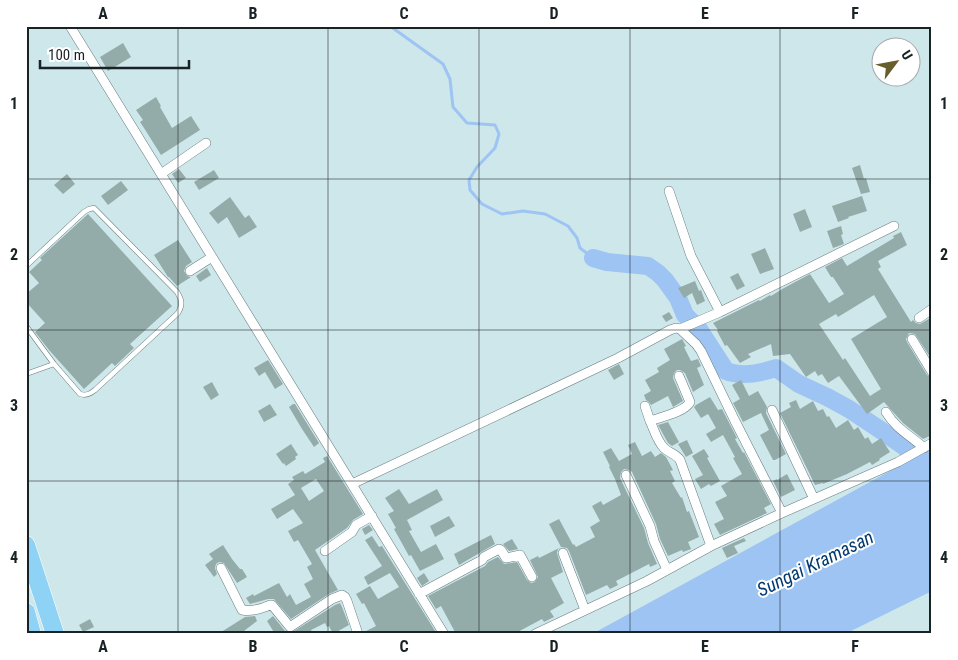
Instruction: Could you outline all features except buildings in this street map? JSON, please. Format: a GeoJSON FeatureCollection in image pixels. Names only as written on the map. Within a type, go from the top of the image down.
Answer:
{"type":"FeatureCollection","features":[{"type":"Feature","properties":{"kind":"highway"},"geometry":{"type":"LineString","coordinates":[[26,545],[55,634]]}},
{"type":"Feature","properties":{"kind":"highway"},"geometry":{"type":"LineString","coordinates":[[26,612],[32,634]]}},
{"type":"Feature","properties":{"kind":"street"},"geometry":{"type":"LineString","coordinates":[[70,26],[444,634]]}},
{"type":"Feature","properties":{"kind":"street"},"geometry":{"type":"LineString","coordinates":[[161,174],[206,143]]}},
{"type":"Feature","properties":{"kind":"street"},"geometry":{"type":"LineString","coordinates":[[668,191],[691,256],[720,312]]}},
{"type":"Feature","properties":{"kind":"street"},"geometry":{"type":"LineString","coordinates":[[352,484],[618,358],[670,330],[682,328],[720,312],[894,226]]}},
{"type":"Feature","properties":{"kind":"street"},"geometry":{"type":"LineString","coordinates":[[190,271],[212,257]]}},
{"type":"Feature","properties":{"kind":"street"},"geometry":{"type":"LineString","coordinates":[[919,318],[932,310]]}},
{"type":"Feature","properties":{"kind":"street"},"geometry":{"type":"LineString","coordinates":[[682,328],[701,351],[782,513]]}},
{"type":"Feature","properties":{"kind":"street"},"geometry":{"type":"LineString","coordinates":[[912,338],[932,372]]}},
{"type":"Feature","properties":{"kind":"street"},"geometry":{"type":"LineString","coordinates":[[650,421],[684,409],[690,402],[678,376]]}},
{"type":"Feature","properties":{"kind":"street"},"geometry":{"type":"LineString","coordinates":[[645,406],[661,445],[680,460],[711,546]]}},
{"type":"Feature","properties":{"kind":"street"},"geometry":{"type":"LineString","coordinates":[[772,410],[814,499]]}},
{"type":"Feature","properties":{"kind":"street"},"geometry":{"type":"LineString","coordinates":[[534,634],[647,582],[711,546],[898,462],[926,447],[897,426],[886,412]]}},
{"type":"Feature","properties":{"kind":"street"},"geometry":{"type":"LineString","coordinates":[[626,475],[650,526],[654,541],[667,570]]}},
{"type":"Feature","properties":{"kind":"street"},"geometry":{"type":"LineString","coordinates":[[325,551],[352,532],[356,525],[372,516]]}},
{"type":"Feature","properties":{"kind":"street"},"geometry":{"type":"LineString","coordinates":[[419,594],[499,549],[506,558],[520,555],[532,577]]}},
{"type":"Feature","properties":{"kind":"street"},"geometry":{"type":"LineString","coordinates":[[563,554],[585,610]]}},
{"type":"Feature","properties":{"kind":"street"},"geometry":{"type":"LineString","coordinates":[[221,568],[244,611],[255,611],[272,605],[292,630],[332,599],[342,595],[347,601],[358,634]]}},
{"type":"Feature","properties":{"kind":"lane"},"geometry":{"type":"LineString","coordinates":[[26,266],[84,212],[89,208],[94,208],[177,292],[182,300],[182,307],[178,314],[90,393],[84,395],[80,394],[54,364],[26,326]]}},
{"type":"Feature","properties":{"kind":"lane"},"geometry":{"type":"LineString","coordinates":[[26,374],[54,364]]}},
{"type":"Feature","properties":{"kind":"water","name":"Sungai Kramasan"},"geometry":{"type":"Polygon","coordinates":[[[932,448],[932,591],[845,634],[592,634],[932,448]]]}},
{"type":"Feature","properties":{"kind":"waterway"},"geometry":{"type":"LineString","coordinates":[[390,26],[443,64],[450,79],[453,107],[467,123],[495,125],[499,134],[495,148],[477,167],[469,180],[470,190],[482,204],[502,214],[523,211],[545,214],[568,226],[577,238],[580,248],[593,258]]}},
{"type":"Feature","properties":{"kind":"waterway"},"geometry":{"type":"LineString","coordinates":[[593,258],[607,262],[648,266],[665,280],[678,298],[685,315],[698,328],[726,371],[738,374],[751,374],[776,368],[799,384],[849,409],[906,448],[932,488]]}}]}
